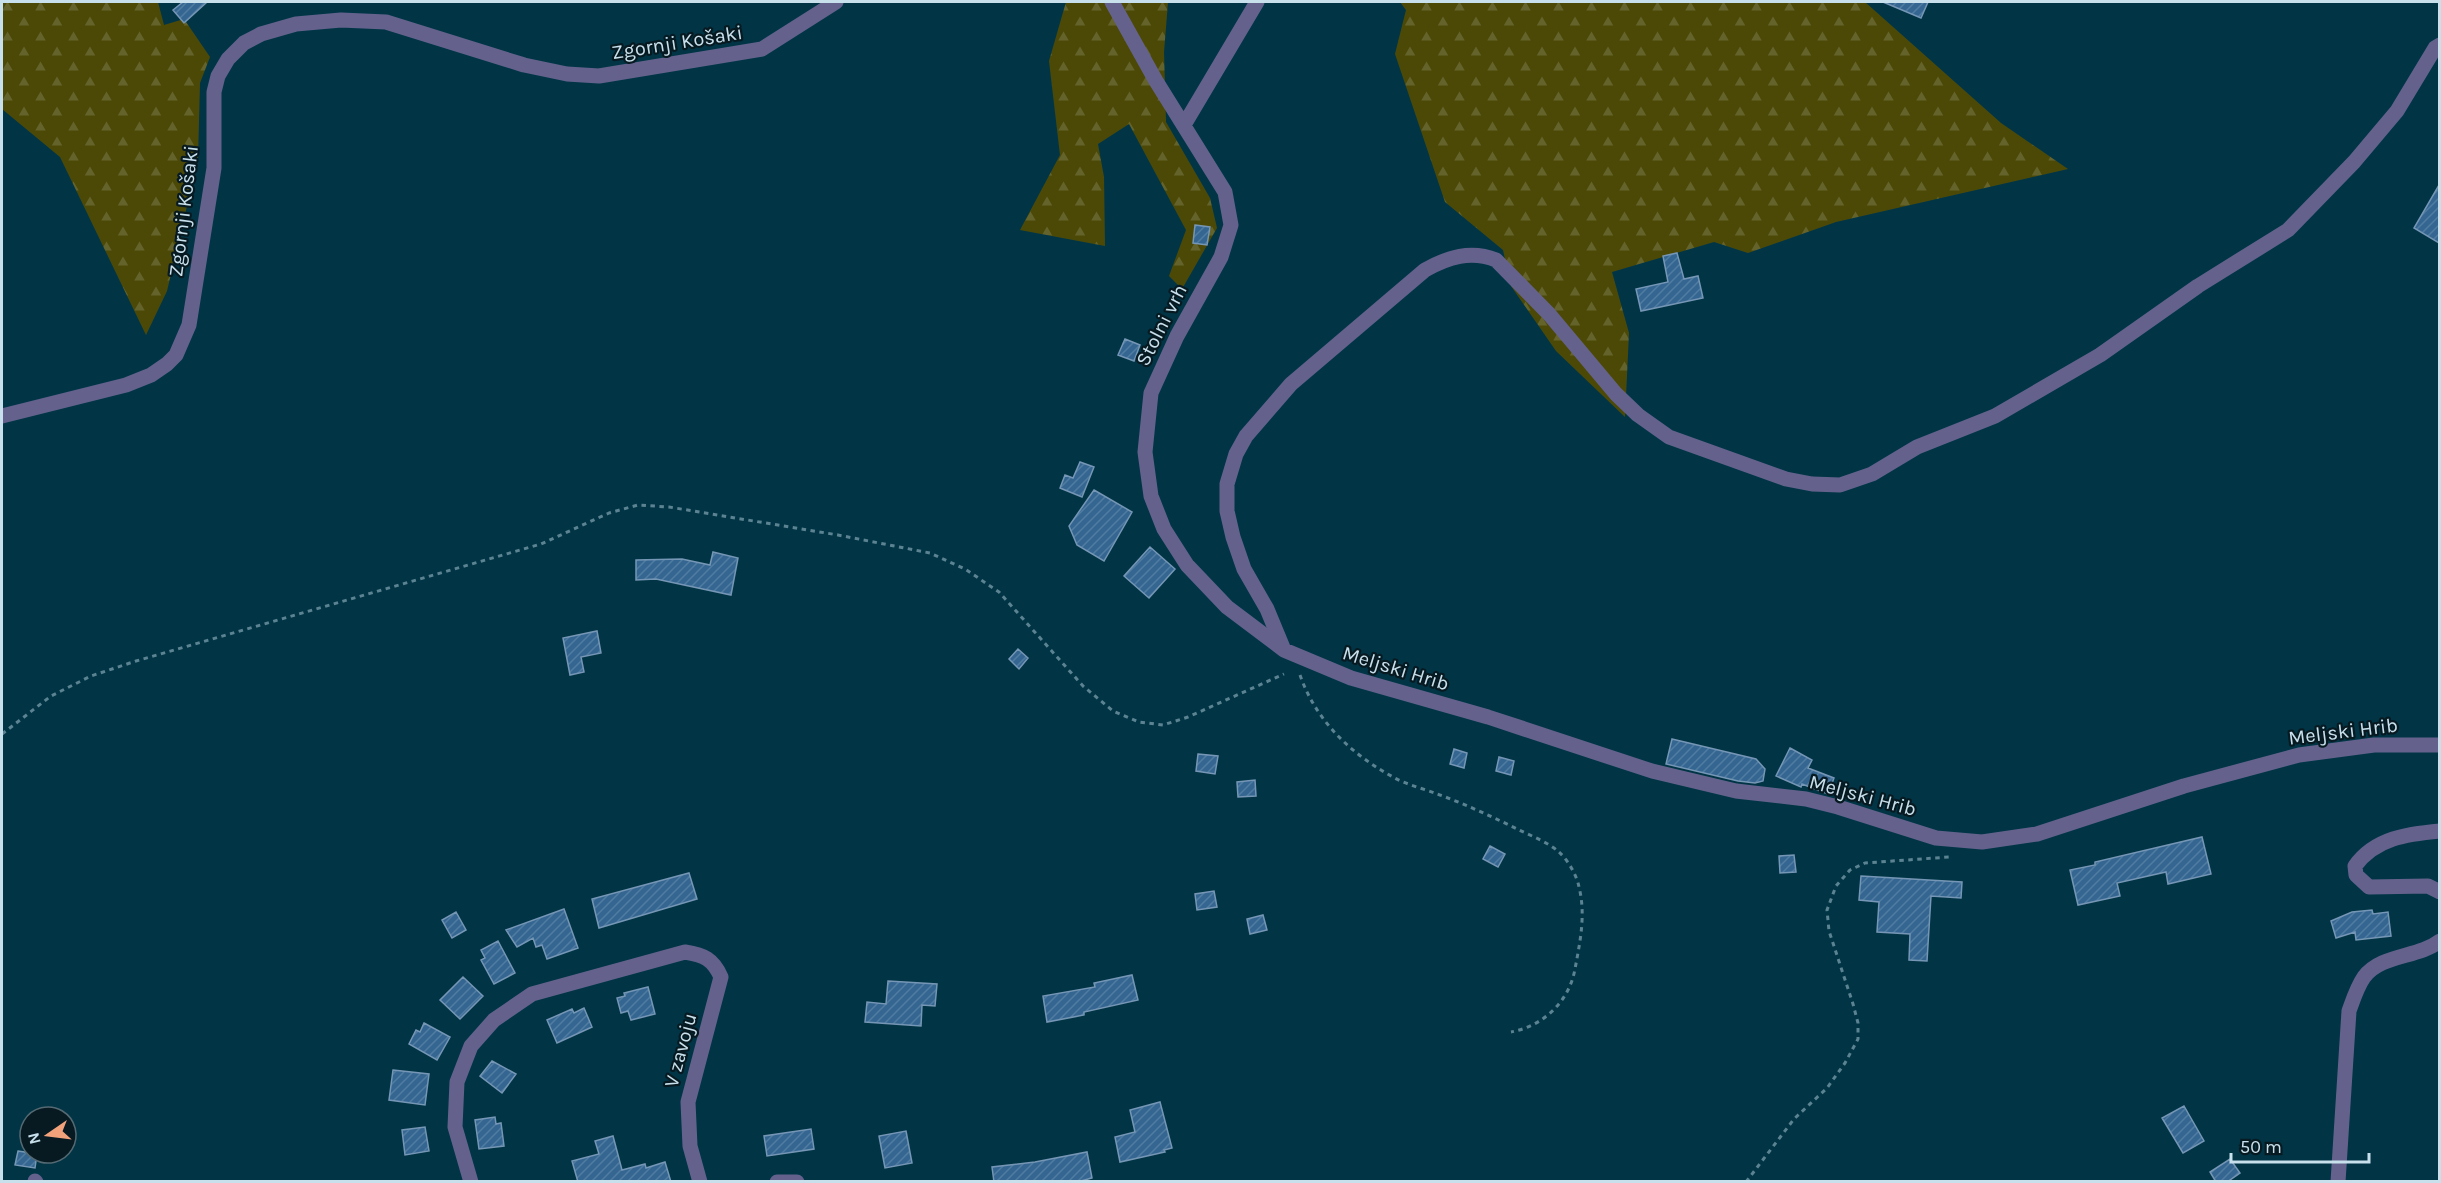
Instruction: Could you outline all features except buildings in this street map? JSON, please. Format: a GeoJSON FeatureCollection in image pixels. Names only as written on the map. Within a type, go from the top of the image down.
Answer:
{"type":"FeatureCollection","features":[{"type":"Feature","properties":{"kind":"street","name":"Zgornji Košaki"},"geometry":{"type":"LineString","coordinates":[[2,416],[126,385],[151,375],[176,355],[189,325],[214,168],[214,92],[218,76],[228,59],[244,43],[261,34],[296,24],[341,20],[386,22],[524,65],[567,74],[599,76],[762,49],[836,2]]}},
{"type":"Feature","properties":{"kind":"street","name":"Stolni vrh"},"geometry":{"type":"LineString","coordinates":[[1112,2],[1156,81],[1225,192],[1231,225],[1221,256],[1176,336],[1151,393],[1145,452],[1151,496],[1164,529],[1187,565],[1227,607],[1284,650]]}},
{"type":"Feature","properties":{"kind":"street"},"geometry":{"type":"LineString","coordinates":[[1184,125],[1257,2]]}},
{"type":"Feature","properties":{"kind":"street"},"geometry":{"type":"LineString","coordinates":[[1284,650],[1267,609],[1244,569],[1233,537],[1227,511],[1227,484],[1236,454],[1253,428],[1291,384],[1425,270],[1440,261],[1461,255],[1486,256],[1496,260],[1549,314],[1616,394],[1638,415],[1669,437],[1786,479],[1812,484],[1840,485],[1872,474],[1917,447],[1995,416],[2100,355],[2198,286],[2289,230],[2355,162],[2397,111],[2439,45]]}},
{"type":"Feature","properties":{"kind":"street","name":"Meljski Hrib"},"geometry":{"type":"LineString","coordinates":[[1284,650],[1352,678],[1488,717],[1652,771],[1736,791],[1806,799],[1936,838],[1982,842],[2037,834],[2184,786],[2299,755],[2374,745],[2439,745]]}},
{"type":"Feature","properties":{"kind":"street"},"geometry":{"type":"LineString","coordinates":[[2439,831],[2414,833],[2383,841],[2363,855],[2355,866],[2356,874],[2370,887],[2428,886],[2439,892]]}},
{"type":"Feature","properties":{"kind":"street"},"geometry":{"type":"LineString","coordinates":[[2338,1182],[2349,1011],[2358,988],[2364,977],[2374,967],[2418,952],[2439,941]]}},
{"type":"Feature","properties":{"kind":"street","name":"V zavoju"},"geometry":{"type":"LineString","coordinates":[[471,1182],[455,1127],[457,1082],[471,1046],[494,1020],[532,993],[685,952],[703,955],[716,966],[721,977],[688,1102],[690,1146],[700,1182]]}},
{"type":"Feature","properties":{"kind":"street"},"geometry":{"type":"LineString","coordinates":[[777,1182],[796,1182]]}},
{"type":"Feature","properties":{"kind":"path"},"geometry":{"type":"LineString","coordinates":[[2,734],[51,696],[91,676],[541,544],[609,513],[638,505],[669,507],[827,533],[930,553],[965,569],[999,592],[1083,686],[1113,711],[1139,722],[1163,725],[1188,717],[1284,674]]}},
{"type":"Feature","properties":{"kind":"path"},"geometry":{"type":"LineString","coordinates":[[1297,668],[1316,711],[1352,752],[1395,778],[1468,805],[1533,836],[1559,852],[1572,870],[1579,886],[1583,914],[1574,975],[1558,1006],[1542,1021],[1525,1029],[1511,1032]]}},
{"type":"Feature","properties":{"kind":"path"},"geometry":{"type":"LineString","coordinates":[[1746,1182],[1794,1119],[1827,1088],[1845,1063],[1857,1039],[1858,1023],[1829,931],[1827,910],[1836,886],[1850,870],[1864,863],[1953,856]]}},
{"type":"Feature","properties":{"kind":"green space"},"geometry":{"type":"Polygon","coordinates":[[[2,2],[158,2],[164,25],[184,19],[210,57],[200,83],[198,159],[167,291],[146,335],[60,157],[2,109],[2,2]]]}},
{"type":"Feature","properties":{"kind":"green space"},"geometry":{"type":"Polygon","coordinates":[[[1066,2],[1168,2],[1164,52],[1166,122],[1210,198],[1217,228],[1182,289],[1169,276],[1186,230],[1129,124],[1098,144],[1104,177],[1105,246],[1020,230],[1060,155],[1049,61],[1066,2]]]}},
{"type":"Feature","properties":{"kind":"green space"},"geometry":{"type":"Polygon","coordinates":[[[1400,2],[1865,2],[2001,123],[2068,169],[1836,222],[1748,253],[1714,242],[1612,272],[1629,333],[1625,417],[1556,351],[1511,286],[1503,250],[1445,202],[1395,54],[1406,10],[1400,2]]]}}]}
